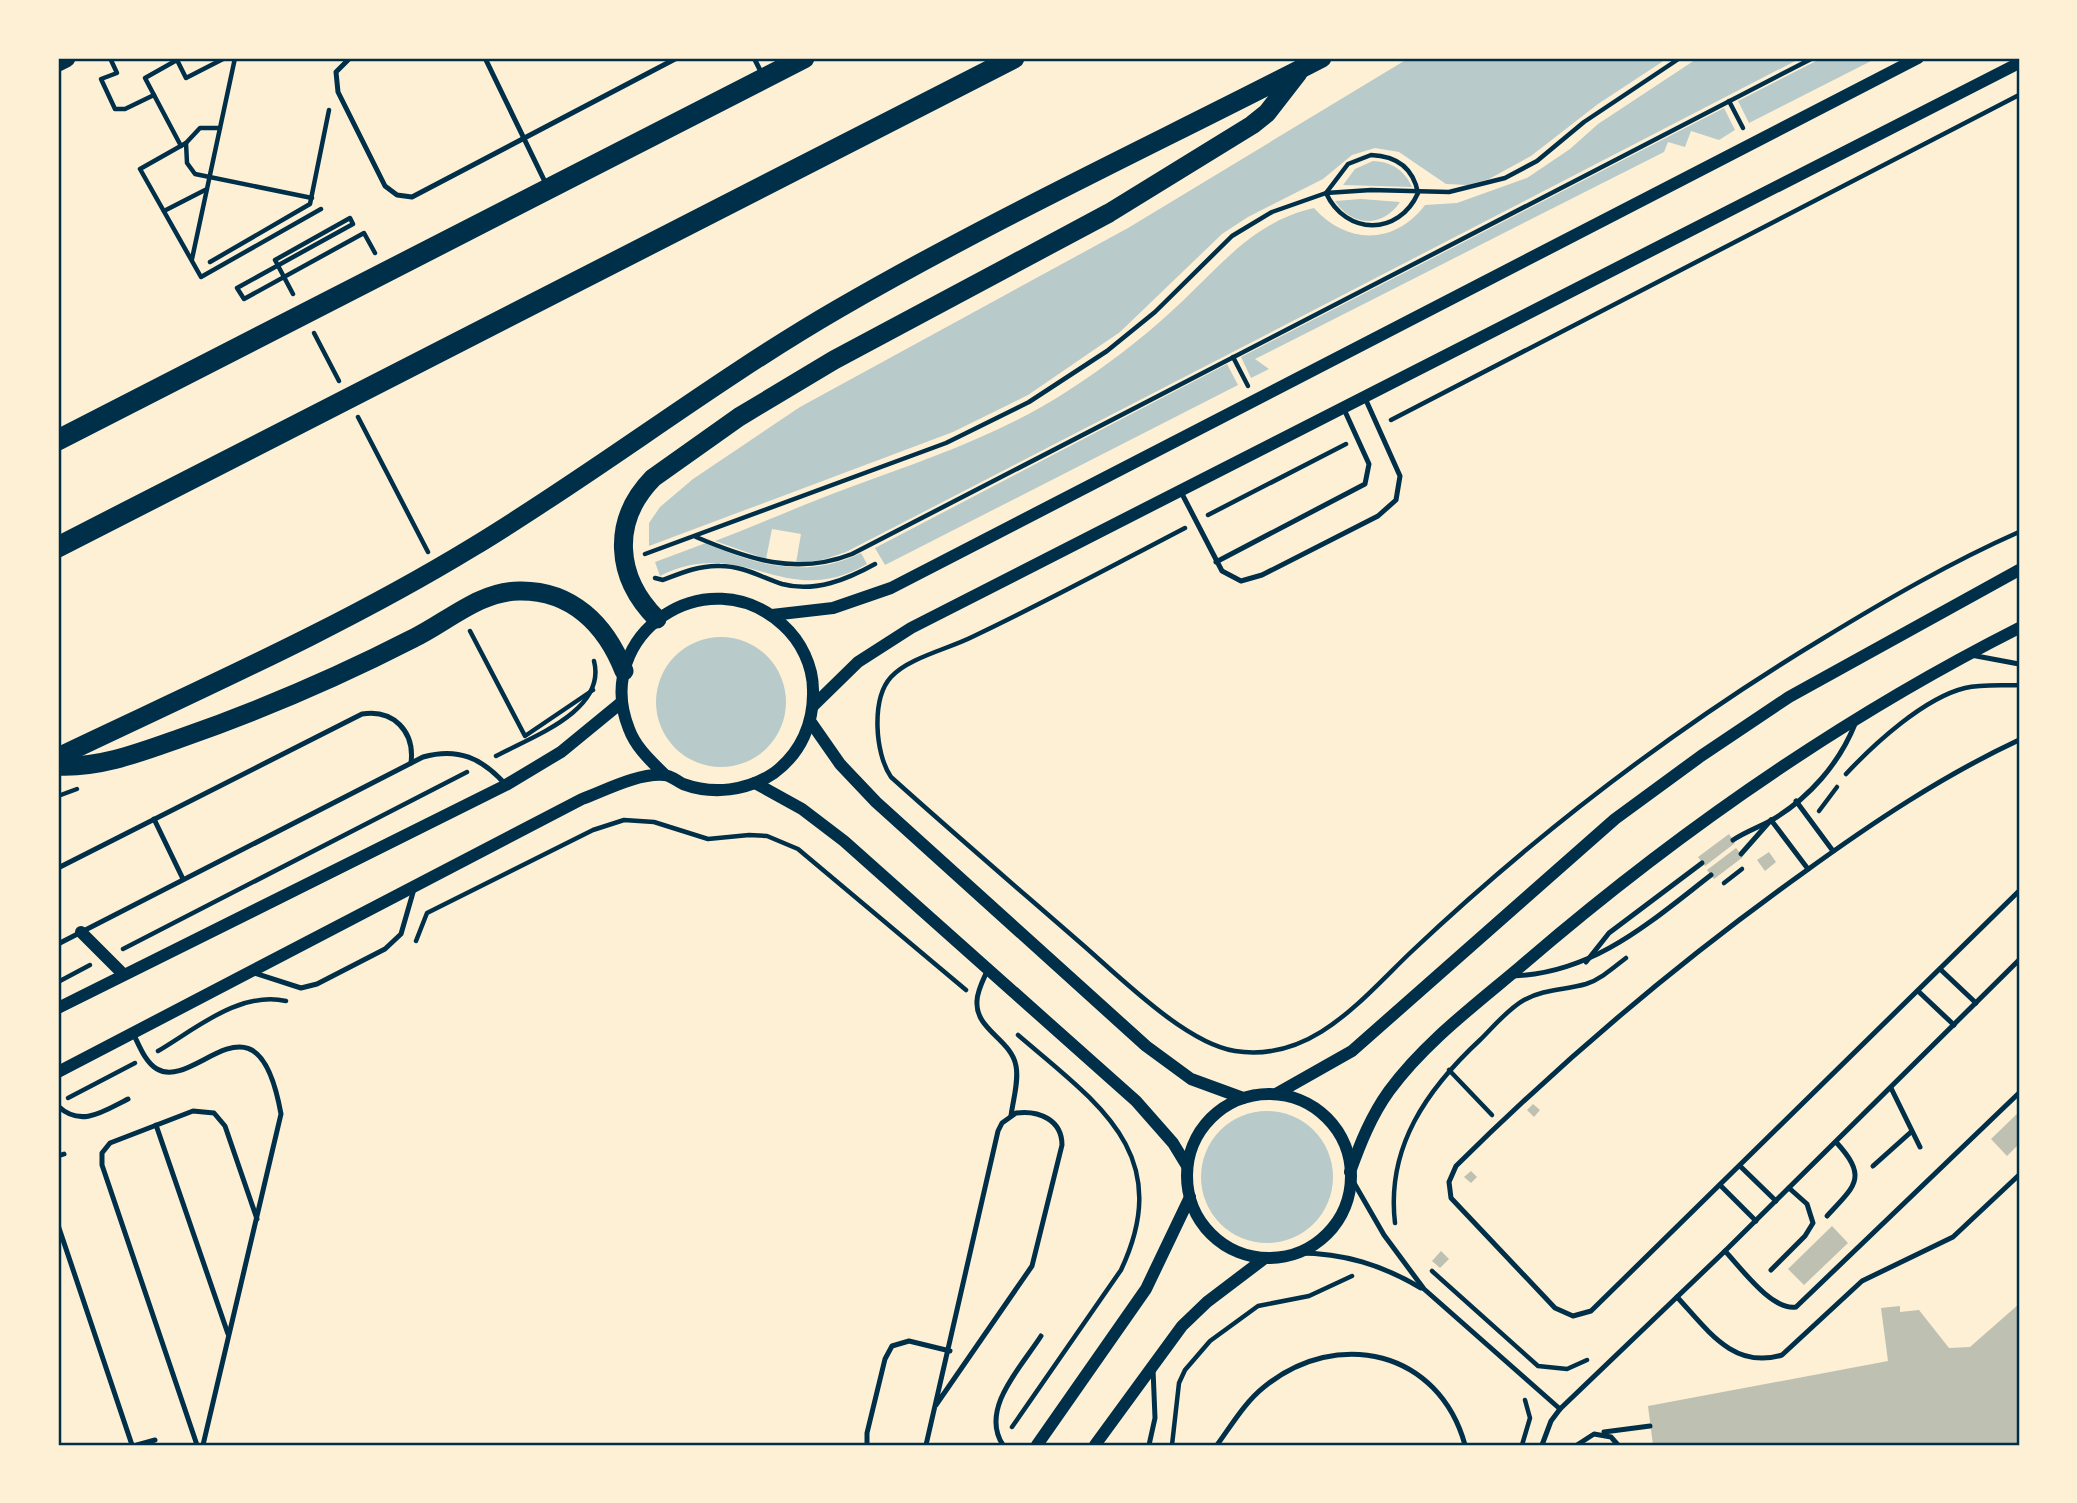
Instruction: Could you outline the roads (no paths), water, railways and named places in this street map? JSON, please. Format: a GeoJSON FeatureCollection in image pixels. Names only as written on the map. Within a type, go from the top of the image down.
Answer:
{"type":"FeatureCollection","features":[{"type":"Feature","properties":{"kind":"highway"},"geometry":{"type":"LineString","coordinates":[[58,62],[66,58]]}},
{"type":"Feature","properties":{"kind":"highway"},"geometry":{"type":"LineString","coordinates":[[58,440],[804,58]]}},
{"type":"Feature","properties":{"kind":"highway"},"geometry":{"type":"LineString","coordinates":[[58,547],[1014,58]]}},
{"type":"Feature","properties":{"kind":"highway"},"geometry":{"type":"LineString","coordinates":[[58,757],[305,640],[383,599],[557,495],[706,392],[838,309],[1322,58]]}},
{"type":"Feature","properties":{"kind":"highway"},"geometry":{"type":"LineString","coordinates":[[657,619],[635,593],[627,578],[622,546],[627,515],[642,489],[653,478],[739,418],[834,360],[1109,213],[1242,132],[1267,113],[1303,68]]}},
{"type":"Feature","properties":{"kind":"highway"},"geometry":{"type":"LineString","coordinates":[[58,766],[101,763],[214,726],[368,662],[479,601],[517,591],[556,596],[586,612],[606,632],[624,671]]}},
{"type":"Feature","properties":{"kind":"street"},"geometry":{"type":"LineString","coordinates":[[772,614],[833,608],[891,588],[1918,58]]}},
{"type":"Feature","properties":{"kind":"street"},"geometry":{"type":"LineString","coordinates":[[813,706],[858,662],[883,644],[2019,63]]}},
{"type":"Feature","properties":{"kind":"street"},"geometry":{"type":"LineString","coordinates":[[1276,1094],[1352,1051],[1615,819],[1701,756],[1788,697],[2019,570]]}},
{"type":"Feature","properties":{"kind":"street"},"geometry":{"type":"LineString","coordinates":[[726,598],[750,603],[772,614],[792,632],[805,655],[813,680],[813,706],[803,741],[790,758],[755,783],[718,791],[691,786],[665,775],[643,755],[629,730],[622,702],[624,671],[637,643],[657,619],[690,603],[726,598]]}},
{"type":"Feature","properties":{"kind":"street"},"geometry":{"type":"LineString","coordinates":[[1350,1174],[1374,1116],[1390,1090],[1483,997],[1650,859],[1724,805],[1858,718],[1968,654],[2019,628]]}},
{"type":"Feature","properties":{"kind":"street"},"geometry":{"type":"LineString","coordinates":[[58,1007],[506,785],[561,752],[622,702]]}},
{"type":"Feature","properties":{"kind":"street"},"geometry":{"type":"LineString","coordinates":[[810,721],[840,764],[876,802],[1146,1046],[1191,1079],[1242,1098]]}},
{"type":"Feature","properties":{"kind":"street"},"geometry":{"type":"LineString","coordinates":[[58,1072],[582,799],[623,784],[665,775]]}},
{"type":"Feature","properties":{"kind":"street"},"geometry":{"type":"LineString","coordinates":[[755,783],[824,824],[988,969],[1136,1101],[1172,1143],[1187,1166]]}},
{"type":"Feature","properties":{"kind":"street"},"geometry":{"type":"LineString","coordinates":[[80,932],[122,974]]}},
{"type":"Feature","properties":{"kind":"street"},"geometry":{"type":"LineString","coordinates":[[1276,1094],[1298,1100],[1319,1111],[1335,1128],[1346,1149],[1350,1174],[1349,1193],[1336,1223],[1313,1245],[1298,1253],[1265,1258],[1244,1255],[1226,1246],[1197,1216],[1189,1197],[1187,1166],[1196,1140],[1211,1117],[1242,1098],[1276,1094]]}},
{"type":"Feature","properties":{"kind":"street"},"geometry":{"type":"LineString","coordinates":[[1037,1445],[1146,1289],[1189,1197]]}},
{"type":"Feature","properties":{"kind":"street"},"geometry":{"type":"LineString","coordinates":[[1095,1445],[1182,1326],[1207,1302],[1265,1258]]}},
{"type":"Feature","properties":{"kind":"lane"},"geometry":{"type":"LineString","coordinates":[[350,58],[339,66],[334,78],[385,186],[404,197],[419,195],[677,58]]}},
{"type":"Feature","properties":{"kind":"lane"},"geometry":{"type":"LineString","coordinates":[[485,58],[549,188]]}},
{"type":"Feature","properties":{"kind":"lane"},"geometry":{"type":"LineString","coordinates":[[754,58],[764,78]]}},
{"type":"Feature","properties":{"kind":"lane"},"geometry":{"type":"LineString","coordinates":[[1180,490],[1216,562],[1231,578],[1252,580],[1388,510],[1400,488],[1400,476],[1364,397]]}},
{"type":"Feature","properties":{"kind":"lane"},"geometry":{"type":"LineString","coordinates":[[1216,562],[1360,489],[1370,471],[1343,407]]}},
{"type":"Feature","properties":{"kind":"lane"},"geometry":{"type":"LineString","coordinates":[[1968,654],[2001,663],[2019,664]]}},
{"type":"Feature","properties":{"kind":"lane"},"geometry":{"type":"LineString","coordinates":[[58,869],[362,714],[382,714],[400,724],[411,742],[411,763]]}},
{"type":"Feature","properties":{"kind":"lane"},"geometry":{"type":"LineString","coordinates":[[1733,840],[1771,820],[1825,776],[1838,758],[1858,718]]}},
{"type":"Feature","properties":{"kind":"lane"},"geometry":{"type":"LineString","coordinates":[[2019,740],[1936,784],[1833,851],[1647,993],[1456,1166],[1449,1182],[1451,1198],[1550,1304],[1566,1314],[1579,1316],[1591,1311],[2019,891]]}},
{"type":"Feature","properties":{"kind":"lane"},"geometry":{"type":"LineString","coordinates":[[58,944],[411,763],[438,753],[468,755],[483,763],[506,785]]}},
{"type":"Feature","properties":{"kind":"lane"},"geometry":{"type":"LineString","coordinates":[[1796,802],[1833,851]]}},
{"type":"Feature","properties":{"kind":"lane"},"geometry":{"type":"LineString","coordinates":[[154,819],[183,879]]}},
{"type":"Feature","properties":{"kind":"lane"},"geometry":{"type":"LineString","coordinates":[[1741,854],[1771,820]]}},
{"type":"Feature","properties":{"kind":"lane"},"geometry":{"type":"LineString","coordinates":[[1771,820],[1808,869]]}},
{"type":"Feature","properties":{"kind":"lane"},"geometry":{"type":"LineString","coordinates":[[1586,962],[1609,933],[1702,863]]}},
{"type":"Feature","properties":{"kind":"lane"},"geometry":{"type":"LineString","coordinates":[[1509,976],[1548,973],[1586,962],[1619,945],[1711,875]]}},
{"type":"Feature","properties":{"kind":"lane"},"geometry":{"type":"LineString","coordinates":[[248,971],[301,988],[317,984],[385,949],[401,934],[415,885]]}},
{"type":"Feature","properties":{"kind":"lane"},"geometry":{"type":"LineString","coordinates":[[1542,1445],[1551,1421],[1560,1409],[1756,1221],[2019,960]]}},
{"type":"Feature","properties":{"kind":"lane"},"geometry":{"type":"LineString","coordinates":[[926,1445],[950,1351],[998,1132],[1011,1116],[1016,1065],[1008,1049],[981,1020],[976,999],[988,969]]}},
{"type":"Feature","properties":{"kind":"lane"},"geometry":{"type":"LineString","coordinates":[[1940,969],[1976,1003]]}},
{"type":"Feature","properties":{"kind":"lane"},"geometry":{"type":"LineString","coordinates":[[1918,990],[1954,1025]]}},
{"type":"Feature","properties":{"kind":"lane"},"geometry":{"type":"LineString","coordinates":[[132,1032],[146,1057],[158,1069],[175,1072],[219,1050],[237,1046],[254,1053],[266,1066],[281,1114],[202,1445]]}},
{"type":"Feature","properties":{"kind":"lane"},"geometry":{"type":"LineString","coordinates":[[1891,1087],[1920,1147]]}},
{"type":"Feature","properties":{"kind":"lane"},"geometry":{"type":"LineString","coordinates":[[1725,1251],[1774,1302],[1788,1308],[1796,1307],[2019,1093]]}},
{"type":"Feature","properties":{"kind":"lane"},"geometry":{"type":"LineString","coordinates":[[58,1104],[68,1114],[86,1118],[128,1099]]}},
{"type":"Feature","properties":{"kind":"lane"},"geometry":{"type":"LineString","coordinates":[[197,1445],[101,1159],[110,1143],[200,1110],[220,1118],[257,1219]]}},
{"type":"Feature","properties":{"kind":"lane"},"geometry":{"type":"LineString","coordinates":[[936,1405],[1027,1275],[1036,1254],[1062,1137],[1059,1128],[1047,1117],[1024,1112],[1011,1116]]}},
{"type":"Feature","properties":{"kind":"lane"},"geometry":{"type":"LineString","coordinates":[[156,1125],[229,1335]]}},
{"type":"Feature","properties":{"kind":"lane"},"geometry":{"type":"LineString","coordinates":[[1873,1166],[1911,1132]]}},
{"type":"Feature","properties":{"kind":"lane"},"geometry":{"type":"LineString","coordinates":[[1827,1216],[1851,1190],[1857,1174],[1851,1158],[1836,1142]]}},
{"type":"Feature","properties":{"kind":"lane"},"geometry":{"type":"LineString","coordinates":[[1740,1166],[1776,1201]]}},
{"type":"Feature","properties":{"kind":"lane"},"geometry":{"type":"LineString","coordinates":[[1350,1174],[1384,1235],[1424,1289],[1560,1409]]}},
{"type":"Feature","properties":{"kind":"lane"},"geometry":{"type":"LineString","coordinates":[[1677,1297],[1725,1348],[1738,1355],[1768,1359],[1782,1355],[1862,1282],[1953,1237],[2019,1175]]}},
{"type":"Feature","properties":{"kind":"lane"},"geometry":{"type":"LineString","coordinates":[[1720,1185],[1756,1221]]}},
{"type":"Feature","properties":{"kind":"lane"},"geometry":{"type":"LineString","coordinates":[[1771,1270],[1805,1236],[1813,1223],[1807,1205],[1789,1188]]}},
{"type":"Feature","properties":{"kind":"lane"},"geometry":{"type":"LineString","coordinates":[[58,1225],[135,1445],[155,1440]]}},
{"type":"Feature","properties":{"kind":"lane"},"geometry":{"type":"LineString","coordinates":[[1298,1253],[1360,1260],[1383,1268],[1424,1289]]}},
{"type":"Feature","properties":{"kind":"lane"},"geometry":{"type":"LineString","coordinates":[[1002,1445],[993,1423],[998,1404],[1041,1336]]}},
{"type":"Feature","properties":{"kind":"lane"},"geometry":{"type":"LineString","coordinates":[[867,1445],[867,1433],[885,1359],[892,1346],[909,1341],[950,1351]]}},
{"type":"Feature","properties":{"kind":"lane"},"geometry":{"type":"LineString","coordinates":[[1217,1445],[1248,1404],[1281,1375],[1321,1359],[1357,1353],[1388,1359],[1419,1374],[1444,1399],[1453,1413],[1465,1445]]}},
{"type":"Feature","properties":{"kind":"lane"},"geometry":{"type":"LineString","coordinates":[[1149,1445],[1155,1418],[1152,1366]]}},
{"type":"Feature","properties":{"kind":"lane"},"geometry":{"type":"LineString","coordinates":[[1604,1432],[1650,1426]]}},
{"type":"Feature","properties":{"kind":"lane"},"geometry":{"type":"LineString","coordinates":[[1577,1445],[1594,1434],[1611,1437],[1618,1445]]}}]}
